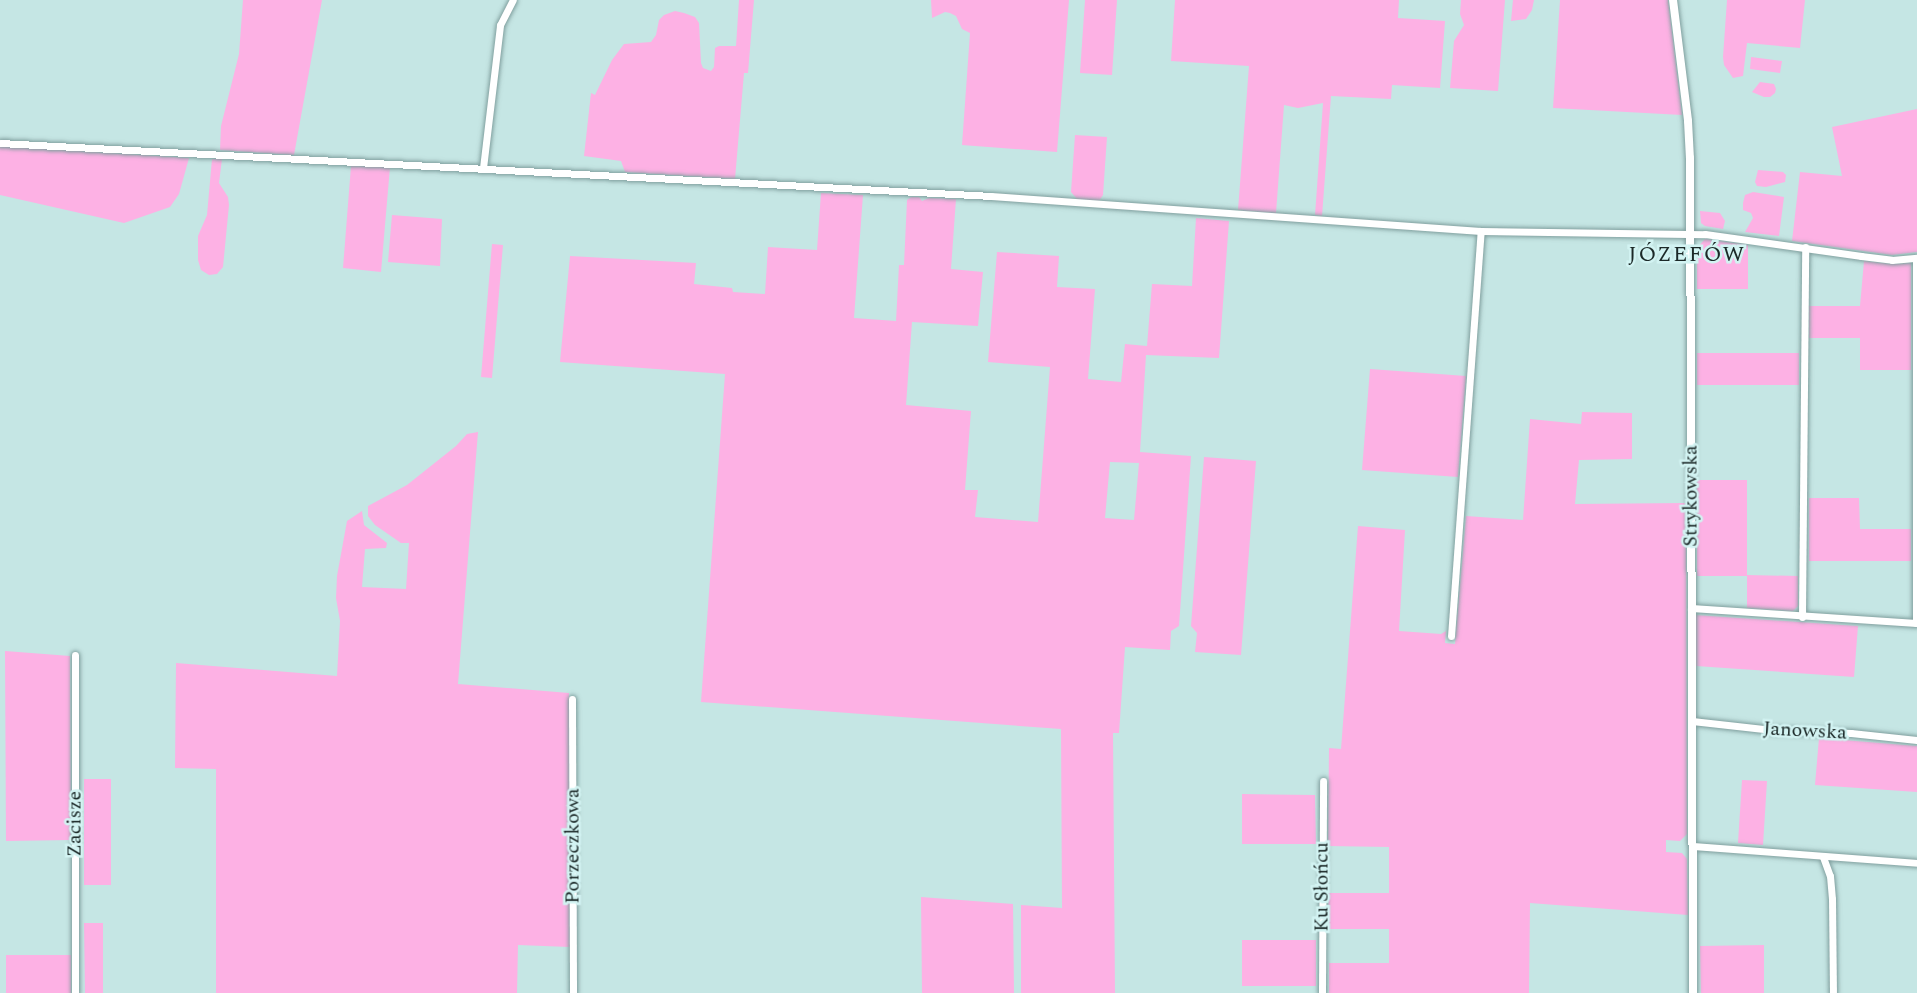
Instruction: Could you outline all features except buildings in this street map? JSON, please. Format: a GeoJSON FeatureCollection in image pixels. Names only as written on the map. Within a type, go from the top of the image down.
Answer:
{"type":"FeatureCollection","features":[{"type":"Feature","properties":{"kind":"street"},"geometry":{"type":"LineString","coordinates":[[483,168],[500,25],[513,0]]}},
{"type":"Feature","properties":{"kind":"street","name":"Strykowska"},"geometry":{"type":"LineString","coordinates":[[1673,0],[1688,121],[1691,234],[1693,993]]}},
{"type":"Feature","properties":{"kind":"street"},"geometry":{"type":"LineString","coordinates":[[0,142],[991,196],[1480,231],[1691,234],[1892,260],[1917,258],[1917,623],[1691,608]]}},
{"type":"Feature","properties":{"kind":"street"},"geometry":{"type":"LineString","coordinates":[[1451,636],[1480,231]]}},
{"type":"Feature","properties":{"kind":"street"},"geometry":{"type":"LineString","coordinates":[[1803,617],[1805,247]]}},
{"type":"Feature","properties":{"kind":"street","name":"Zacisze"},"geometry":{"type":"LineString","coordinates":[[75,655],[75,993]]}},
{"type":"Feature","properties":{"kind":"street","name":"Porzeczkowa"},"geometry":{"type":"LineString","coordinates":[[572,699],[573,993]]}},
{"type":"Feature","properties":{"kind":"street","name":"Janowska"},"geometry":{"type":"LineString","coordinates":[[1692,721],[1772,730],[1851,733],[1917,740]]}},
{"type":"Feature","properties":{"kind":"street","name":"Ku Słońcu"},"geometry":{"type":"LineString","coordinates":[[1322,993],[1323,781]]}},
{"type":"Feature","properties":{"kind":"street"},"geometry":{"type":"LineString","coordinates":[[1693,846],[1917,863]]}},
{"type":"Feature","properties":{"kind":"street"},"geometry":{"type":"LineString","coordinates":[[1823,857],[1830,876],[1832,898],[1833,993]]}},
{"type":"Feature","properties":{"kind":"shaded area"},"geometry":{"type":"Polygon","coordinates":[[[243,0],[322,0],[294,155],[220,150],[221,126],[239,54],[243,0]]]}},
{"type":"Feature","properties":{"kind":"shaded area"},"geometry":{"type":"Polygon","coordinates":[[[739,0],[754,0],[748,73],[744,73],[735,179],[625,172],[621,161],[584,156],[591,93],[595,95],[612,60],[624,44],[651,42],[656,35],[659,20],[664,15],[675,11],[684,13],[695,17],[699,23],[701,63],[703,68],[711,71],[714,67],[715,48],[736,46],[739,0]]]}},
{"type":"Feature","properties":{"kind":"shaded area"},"geometry":{"type":"Polygon","coordinates":[[[931,0],[1069,0],[1057,152],[962,145],[970,33],[962,29],[956,16],[950,13],[945,12],[932,18],[931,0]]]}},
{"type":"Feature","properties":{"kind":"shaded area"},"geometry":{"type":"Polygon","coordinates":[[[1085,0],[1117,0],[1112,75],[1080,73],[1085,0]]]}},
{"type":"Feature","properties":{"kind":"shaded area"},"geometry":{"type":"Polygon","coordinates":[[[1175,0],[1399,0],[1398,18],[1445,21],[1440,88],[1392,85],[1391,99],[1331,96],[1322,216],[1315,215],[1323,103],[1298,108],[1284,105],[1276,213],[1238,210],[1249,66],[1171,61],[1175,0]]]}},
{"type":"Feature","properties":{"kind":"shaded area"},"geometry":{"type":"Polygon","coordinates":[[[1461,0],[1505,0],[1498,91],[1450,88],[1454,41],[1464,25],[1460,14],[1461,0]]]}},
{"type":"Feature","properties":{"kind":"shaded area"},"geometry":{"type":"Polygon","coordinates":[[[1513,0],[1534,0],[1532,10],[1526,19],[1511,21],[1513,0]]]}},
{"type":"Feature","properties":{"kind":"shaded area"},"geometry":{"type":"Polygon","coordinates":[[[1560,0],[1668,0],[1682,115],[1553,108],[1560,0]]]}},
{"type":"Feature","properties":{"kind":"shaded area"},"geometry":{"type":"Polygon","coordinates":[[[1727,0],[1805,0],[1800,48],[1747,43],[1743,76],[1733,78],[1724,65],[1723,57],[1727,0]]]}},
{"type":"Feature","properties":{"kind":"shaded area"},"geometry":{"type":"Polygon","coordinates":[[[1751,57],[1782,61],[1780,73],[1750,69],[1751,57]]]}},
{"type":"Feature","properties":{"kind":"shaded area"},"geometry":{"type":"Polygon","coordinates":[[[1760,82],[1774,84],[1775,93],[1770,97],[1764,97],[1752,92],[1760,82]]]}},
{"type":"Feature","properties":{"kind":"shaded area"},"geometry":{"type":"Polygon","coordinates":[[[1917,109],[1917,252],[1892,255],[1792,241],[1800,172],[1842,176],[1832,127],[1917,109]]]}},
{"type":"Feature","properties":{"kind":"shaded area"},"geometry":{"type":"Polygon","coordinates":[[[1075,135],[1107,137],[1103,195],[1099,201],[1077,199],[1071,192],[1075,135]]]}},
{"type":"Feature","properties":{"kind":"shaded area"},"geometry":{"type":"Polygon","coordinates":[[[0,146],[189,158],[179,194],[170,207],[124,223],[0,195],[0,146]]]}},
{"type":"Feature","properties":{"kind":"shaded area"},"geometry":{"type":"Polygon","coordinates":[[[212,159],[222,159],[219,183],[228,197],[229,205],[223,267],[217,274],[209,275],[201,270],[198,260],[198,236],[207,215],[212,159]]]}},
{"type":"Feature","properties":{"kind":"shaded area"},"geometry":{"type":"Polygon","coordinates":[[[351,166],[390,167],[381,272],[343,268],[351,166]]]}},
{"type":"Feature","properties":{"kind":"shaded area"},"geometry":{"type":"Polygon","coordinates":[[[1758,170],[1783,172],[1786,175],[1785,182],[1766,187],[1757,186],[1755,182],[1758,170]]]}},
{"type":"Feature","properties":{"kind":"shaded area"},"geometry":{"type":"Polygon","coordinates":[[[1753,192],[1784,197],[1779,236],[1745,232],[1753,218],[1751,213],[1743,210],[1743,203],[1745,195],[1753,192]]]}},
{"type":"Feature","properties":{"kind":"shaded area"},"geometry":{"type":"Polygon","coordinates":[[[821,193],[863,195],[854,318],[896,321],[899,265],[904,265],[907,200],[911,197],[919,197],[922,201],[929,198],[956,199],[951,269],[983,272],[978,326],[912,322],[906,405],[971,411],[965,490],[978,490],[975,517],[1038,522],[1050,367],[988,362],[997,252],[1059,256],[1057,287],[1095,289],[1088,379],[1121,382],[1125,344],[1147,346],[1152,284],[1192,286],[1196,218],[1229,221],[1219,358],[1146,355],[1140,452],[1191,456],[1179,626],[1171,631],[1170,650],[1125,647],[1119,733],[1113,733],[1115,993],[1021,993],[1021,905],[1062,908],[1061,729],[701,702],[725,374],[560,362],[570,256],[696,263],[694,284],[732,288],[733,292],[765,294],[768,247],[817,250],[821,193]],[[1110,462],[1105,518],[1134,520],[1139,463],[1110,462]]]}},
{"type":"Feature","properties":{"kind":"shaded area"},"geometry":{"type":"Polygon","coordinates":[[[1700,211],[1720,213],[1725,221],[1723,229],[1705,226],[1701,223],[1700,211]]]}},
{"type":"Feature","properties":{"kind":"shaded area"},"geometry":{"type":"Polygon","coordinates":[[[392,215],[442,219],[440,266],[388,262],[392,215]]]}},
{"type":"Feature","properties":{"kind":"shaded area"},"geometry":{"type":"Polygon","coordinates":[[[1705,239],[1748,245],[1748,289],[1697,289],[1697,248],[1705,239]]]}},
{"type":"Feature","properties":{"kind":"shaded area"},"geometry":{"type":"Polygon","coordinates":[[[492,244],[503,245],[492,378],[481,377],[492,244]]]}},
{"type":"Feature","properties":{"kind":"shaded area"},"geometry":{"type":"Polygon","coordinates":[[[1864,261],[1892,264],[1911,263],[1911,370],[1860,370],[1860,338],[1809,338],[1809,306],[1860,306],[1864,261]]]}},
{"type":"Feature","properties":{"kind":"shaded area"},"geometry":{"type":"Polygon","coordinates":[[[1697,353],[1799,353],[1799,385],[1697,385],[1697,353]]]}},
{"type":"Feature","properties":{"kind":"shaded area"},"geometry":{"type":"Polygon","coordinates":[[[1370,369],[1466,376],[1458,477],[1362,470],[1370,369]]]}},
{"type":"Feature","properties":{"kind":"shaded area"},"geometry":{"type":"Polygon","coordinates":[[[1582,412],[1632,413],[1632,459],[1579,460],[1575,504],[1686,503],[1687,834],[1680,841],[1666,840],[1666,852],[1682,853],[1687,859],[1688,915],[1530,903],[1529,993],[1329,993],[1329,963],[1389,963],[1389,929],[1329,929],[1328,893],[1389,893],[1389,847],[1328,846],[1329,748],[1341,749],[1358,526],[1405,530],[1399,631],[1441,634],[1446,631],[1445,643],[1455,644],[1466,516],[1523,520],[1530,419],[1581,424],[1582,412]]]}},
{"type":"Feature","properties":{"kind":"shaded area"},"geometry":{"type":"Polygon","coordinates":[[[478,432],[458,684],[569,693],[570,947],[518,945],[517,993],[216,993],[216,769],[175,768],[176,663],[337,676],[340,621],[336,598],[337,576],[347,521],[362,511],[364,525],[387,543],[386,548],[365,549],[362,587],[406,589],[409,543],[401,543],[375,525],[368,516],[368,506],[407,485],[456,446],[467,434],[478,432]]]}},
{"type":"Feature","properties":{"kind":"shaded area"},"geometry":{"type":"Polygon","coordinates":[[[1204,457],[1256,461],[1241,655],[1195,652],[1197,633],[1191,626],[1204,457]]]}},
{"type":"Feature","properties":{"kind":"shaded area"},"geometry":{"type":"Polygon","coordinates":[[[1697,480],[1747,480],[1747,575],[1798,576],[1798,606],[1793,611],[1747,608],[1747,576],[1697,576],[1697,480]]]}},
{"type":"Feature","properties":{"kind":"shaded area"},"geometry":{"type":"Polygon","coordinates":[[[1809,498],[1859,498],[1860,529],[1911,529],[1911,561],[1809,561],[1809,498]]]}},
{"type":"Feature","properties":{"kind":"shaded area"},"geometry":{"type":"Polygon","coordinates":[[[1696,615],[1858,626],[1854,677],[1696,666],[1696,615]]]}},
{"type":"Feature","properties":{"kind":"shaded area"},"geometry":{"type":"Polygon","coordinates":[[[5,651],[70,656],[71,840],[6,841],[5,651]]]}},
{"type":"Feature","properties":{"kind":"shaded area"},"geometry":{"type":"Polygon","coordinates":[[[1819,738],[1917,746],[1917,792],[1815,785],[1819,738]]]}},
{"type":"Feature","properties":{"kind":"shaded area"},"geometry":{"type":"Polygon","coordinates":[[[84,779],[111,779],[111,885],[84,885],[84,779]]]}},
{"type":"Feature","properties":{"kind":"shaded area"},"geometry":{"type":"Polygon","coordinates":[[[1742,780],[1767,781],[1763,845],[1738,843],[1742,780]]]}},
{"type":"Feature","properties":{"kind":"shaded area"},"geometry":{"type":"Polygon","coordinates":[[[1242,794],[1315,795],[1316,844],[1242,844],[1242,794]]]}},
{"type":"Feature","properties":{"kind":"shaded area"},"geometry":{"type":"Polygon","coordinates":[[[921,897],[1013,904],[1014,993],[922,993],[921,897]]]}},
{"type":"Feature","properties":{"kind":"shaded area"},"geometry":{"type":"Polygon","coordinates":[[[84,923],[103,923],[103,993],[85,993],[84,923]]]}},
{"type":"Feature","properties":{"kind":"shaded area"},"geometry":{"type":"Polygon","coordinates":[[[1242,940],[1316,940],[1316,986],[1242,986],[1242,940]]]}},
{"type":"Feature","properties":{"kind":"shaded area"},"geometry":{"type":"Polygon","coordinates":[[[1764,945],[1764,993],[1701,993],[1700,946],[1764,945]]]}},
{"type":"Feature","properties":{"kind":"shaded area"},"geometry":{"type":"Polygon","coordinates":[[[6,955],[71,955],[71,993],[6,993],[6,955]]]}},
{"type":"Feature","properties":{"kind":"district","name":"JÓZEFÓW"},"geometry":{"type":"Point","coordinates":[1687,255]}}]}
